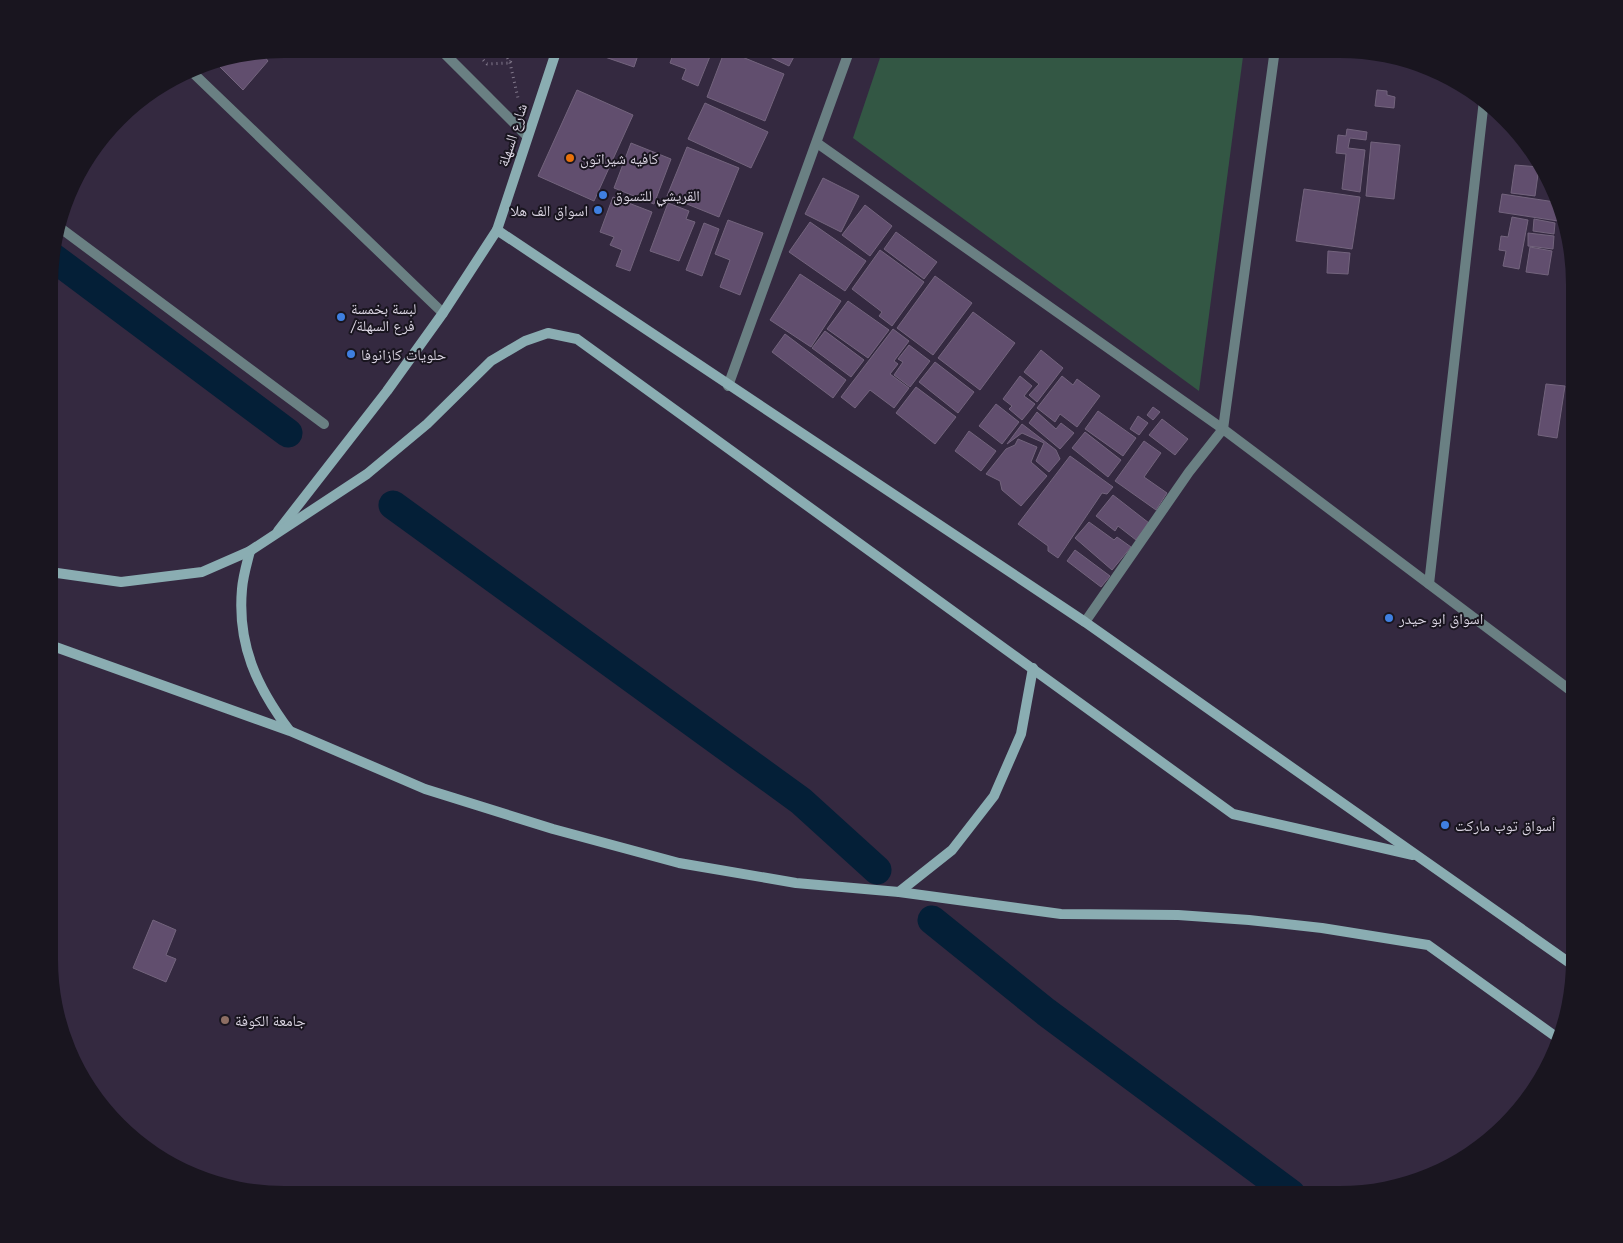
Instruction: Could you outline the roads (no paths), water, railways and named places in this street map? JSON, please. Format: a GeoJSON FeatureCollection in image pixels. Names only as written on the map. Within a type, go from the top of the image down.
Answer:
{"type":"FeatureCollection","features":[{"type":"Feature","properties":{"kind":"main road","name":"شارع السهلة"},"geometry":{"type":"LineString","coordinates":[[278,531],[387,391],[443,313],[497,230],[554,58]]}},
{"type":"Feature","properties":{"kind":"main road"},"geometry":{"type":"LineString","coordinates":[[497,230],[728,386],[1086,622],[1566,960]]}},
{"type":"Feature","properties":{"kind":"main road"},"geometry":{"type":"LineString","coordinates":[[58,573],[121,582],[202,572],[250,551],[367,474],[427,424],[492,361],[525,340],[548,333],[577,339],[1233,814],[1419,856]]}},
{"type":"Feature","properties":{"kind":"main road"},"geometry":{"type":"LineString","coordinates":[[250,551],[242,589],[243,628],[251,665],[267,700],[290,731]]}},
{"type":"Feature","properties":{"kind":"main road"},"geometry":{"type":"LineString","coordinates":[[58,648],[290,731],[425,789],[553,829],[679,863],[796,883],[899,892],[1061,914],[1178,914],[1322,928],[1428,945],[1553,1035]]}},
{"type":"Feature","properties":{"kind":"main road"},"geometry":{"type":"LineString","coordinates":[[899,892],[952,850],[994,796],[1021,734],[1033,668]]}},
{"type":"Feature","properties":{"kind":"street"},"geometry":{"type":"LineString","coordinates":[[449,58],[527,136]]}},
{"type":"Feature","properties":{"kind":"street"},"geometry":{"type":"LineString","coordinates":[[728,386],[847,58]]}},
{"type":"Feature","properties":{"kind":"street"},"geometry":{"type":"LineString","coordinates":[[1086,622],[1189,472],[1224,429],[1275,58]]}},
{"type":"Feature","properties":{"kind":"street"},"geometry":{"type":"LineString","coordinates":[[197,75],[443,313]]}},
{"type":"Feature","properties":{"kind":"street"},"geometry":{"type":"LineString","coordinates":[[1429,584],[1483,109]]}},
{"type":"Feature","properties":{"kind":"street"},"geometry":{"type":"LineString","coordinates":[[817,143],[1224,429],[1566,687]]}},
{"type":"Feature","properties":{"kind":"street"},"geometry":{"type":"LineString","coordinates":[[64,231],[324,424]]}},
{"type":"Feature","properties":{"kind":"waterway"},"geometry":{"type":"LineString","coordinates":[[58,262],[288,433]]}},
{"type":"Feature","properties":{"kind":"waterway"},"geometry":{"type":"LineString","coordinates":[[393,505],[801,801],[877,870]]}},
{"type":"Feature","properties":{"kind":"waterway"},"geometry":{"type":"LineString","coordinates":[[932,920],[1046,1012],[1280,1186]]}},
{"type":"Feature","properties":{"kind":"place","name":"كافيه شيراتون"},"geometry":{"type":"Point","coordinates":[570,158]}},
{"type":"Feature","properties":{"kind":"place","name":"القريشي للتسوق"},"geometry":{"type":"Point","coordinates":[603,195]}},
{"type":"Feature","properties":{"kind":"place","name":"اسواق الف هلا"},"geometry":{"type":"Point","coordinates":[598,210]}},
{"type":"Feature","properties":{"kind":"place","name":"لبسة بخمسة /فرع السهلة"},"geometry":{"type":"Point","coordinates":[341,317]}},
{"type":"Feature","properties":{"kind":"place","name":"حلويات كازانوفا"},"geometry":{"type":"Point","coordinates":[351,354]}},
{"type":"Feature","properties":{"kind":"place","name":"اسواق ابو حيدر"},"geometry":{"type":"Point","coordinates":[1389,618]}},
{"type":"Feature","properties":{"kind":"place","name":"أسواق توب ماركت"},"geometry":{"type":"Point","coordinates":[1445,825]}},
{"type":"Feature","properties":{"kind":"place","name":"جامعة الكوفة"},"geometry":{"type":"Point","coordinates":[225,1020]}}]}
